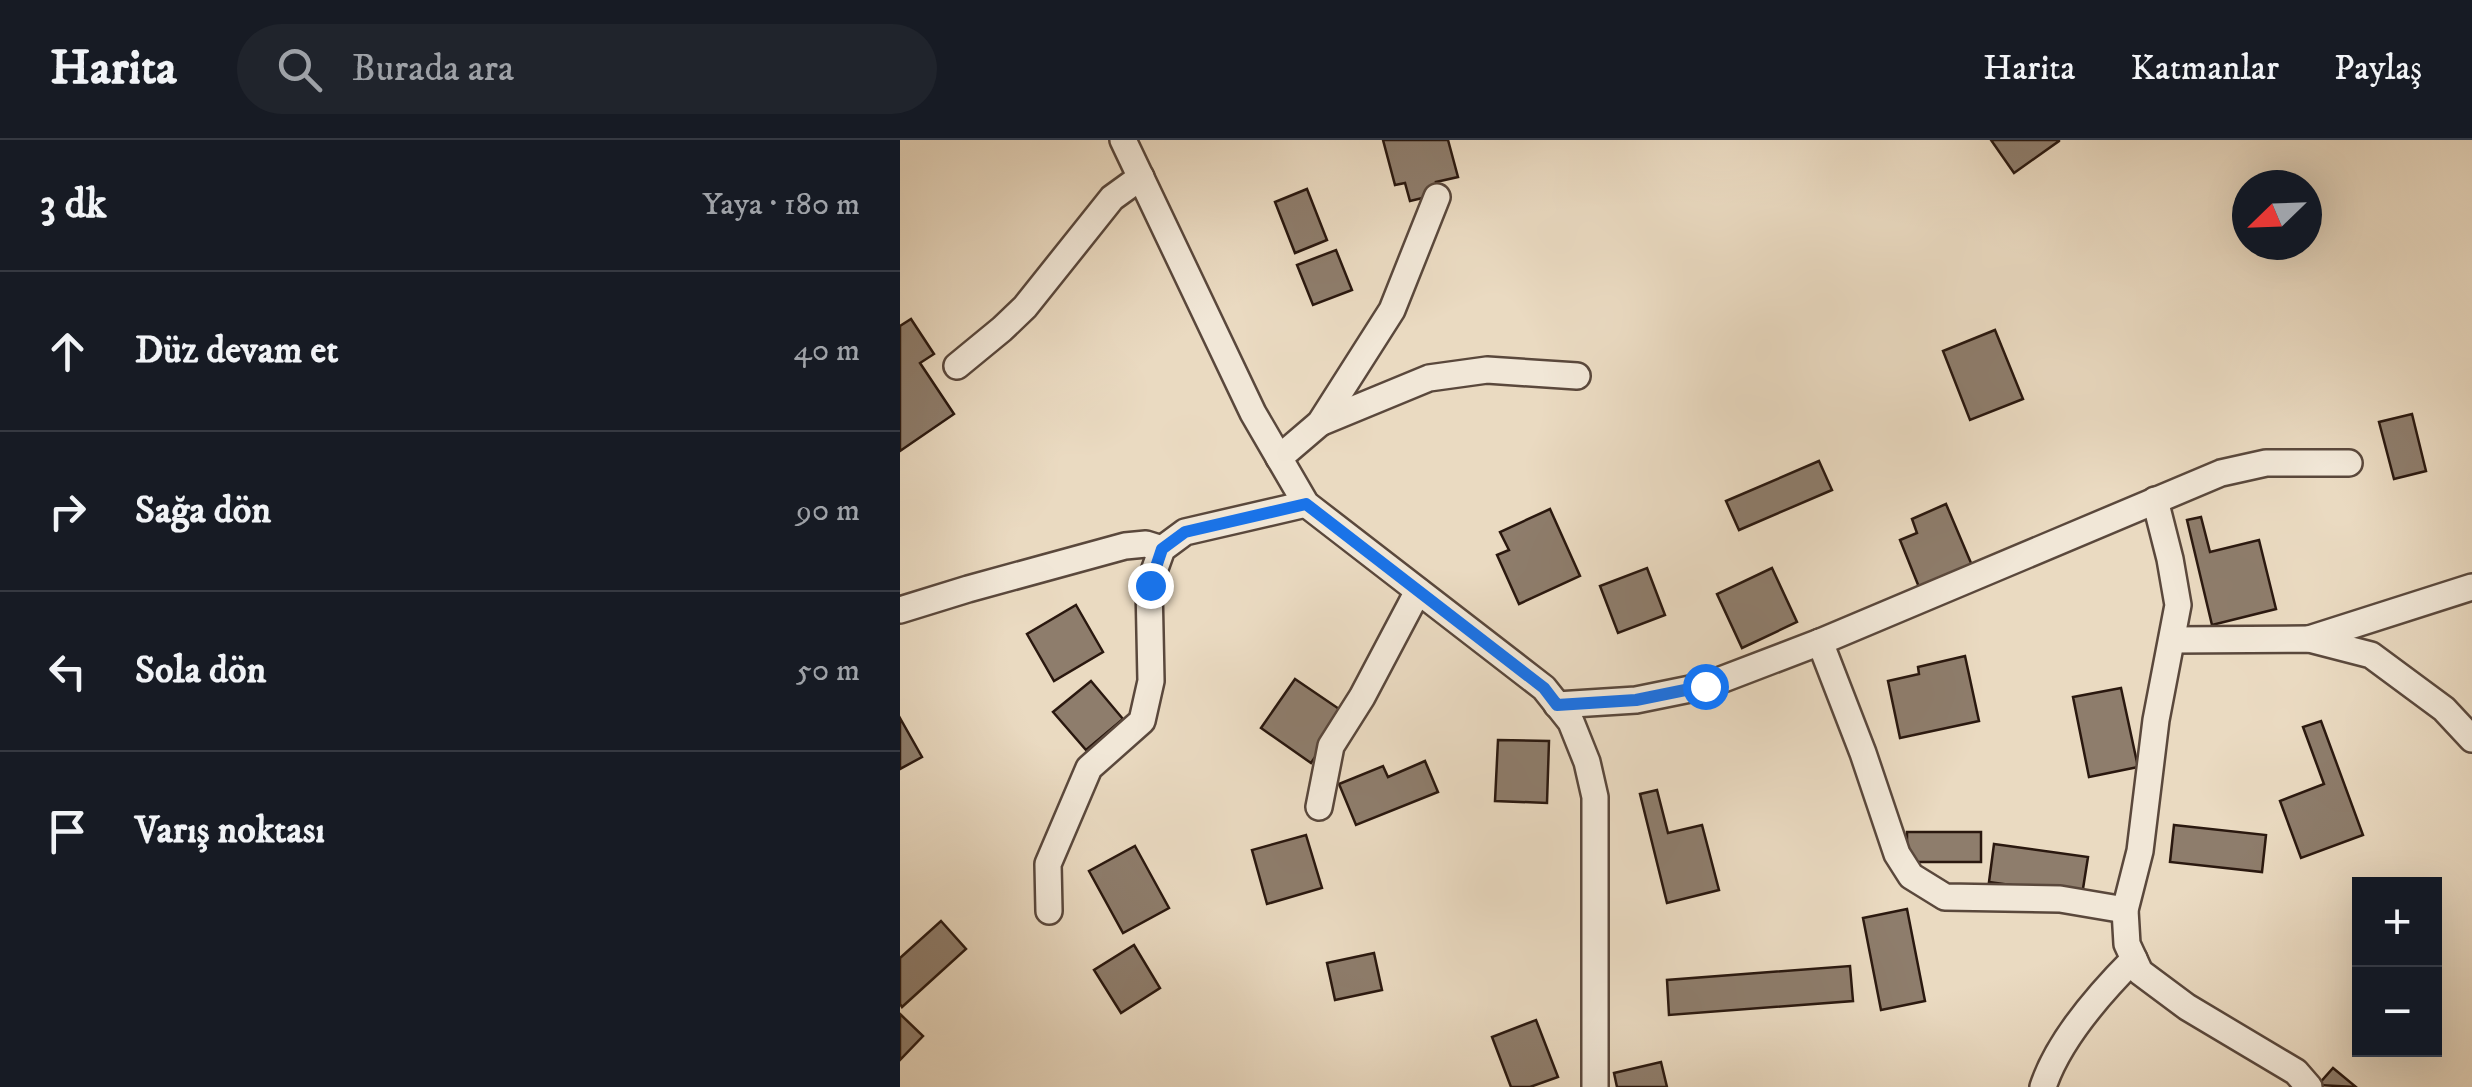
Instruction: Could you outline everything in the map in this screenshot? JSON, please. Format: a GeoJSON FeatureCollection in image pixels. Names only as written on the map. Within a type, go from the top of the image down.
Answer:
{"type":"FeatureCollection","features":[{"type":"Feature","properties":{"kind":"street"},"geometry":{"type":"LineString","coordinates":[[1123,140],[1253,413],[1306,504],[1544,688],[1571,722],[1596,797],[1596,1087]]}},
{"type":"Feature","properties":{"kind":"street"},"geometry":{"type":"LineString","coordinates":[[957,366],[1025,307],[1112,198],[1141,177]]}},
{"type":"Feature","properties":{"kind":"street"},"geometry":{"type":"LineString","coordinates":[[1279,458],[1320,423],[1392,310],[1437,197]]}},
{"type":"Feature","properties":{"kind":"street"},"geometry":{"type":"LineString","coordinates":[[1320,423],[1429,378],[1487,370],[1577,376]]}},
{"type":"Feature","properties":{"kind":"street"},"geometry":{"type":"LineString","coordinates":[[1557,705],[1636,700],[1705,686],[1820,642],[2221,473],[2266,463],[2349,464]]}},
{"type":"Feature","properties":{"kind":"street"},"geometry":{"type":"LineString","coordinates":[[2155,500],[2178,606],[2156,720],[2140,851],[2125,910],[2127,944],[2140,972],[2187,1007],[2296,1072],[2310,1087]]}},
{"type":"Feature","properties":{"kind":"street"},"geometry":{"type":"LineString","coordinates":[[1048,911],[1048,864],[1090,768],[1142,721],[1151,681],[1150,585],[1162,549],[1185,532],[1306,504]]}},
{"type":"Feature","properties":{"kind":"street"},"geometry":{"type":"LineString","coordinates":[[900,610],[1125,546],[1146,544],[1162,549]]}},
{"type":"Feature","properties":{"kind":"street"},"geometry":{"type":"LineString","coordinates":[[2309,640],[2472,587]]}},
{"type":"Feature","properties":{"kind":"street"},"geometry":{"type":"LineString","coordinates":[[1319,807],[1332,746],[1418,591]]}},
{"type":"Feature","properties":{"kind":"street"},"geometry":{"type":"LineString","coordinates":[[2172,640],[2309,640],[2371,655],[2444,709],[2472,739]]}},
{"type":"Feature","properties":{"kind":"street"},"geometry":{"type":"LineString","coordinates":[[1820,642],[1897,854],[1911,876],[1945,898],[2060,899],[2125,910]]}},
{"type":"Feature","properties":{"kind":"street"},"geometry":{"type":"LineString","coordinates":[[2043,1087],[2049,1068],[2100,994],[2134,959]]}},
{"type":"Feature","properties":{"kind":"building"},"geometry":{"type":"Polygon","coordinates":[[[1383,140],[1448,140],[1458,177],[1436,182],[1439,194],[1410,201],[1405,183],[1395,185],[1383,140]]]}},
{"type":"Feature","properties":{"kind":"building"},"geometry":{"type":"Polygon","coordinates":[[[1991,140],[2059,140],[2059,141],[2014,173],[1991,140]]]}},
{"type":"Feature","properties":{"kind":"building"},"geometry":{"type":"Polygon","coordinates":[[[1307,189],[1327,240],[1295,253],[1275,202],[1307,189]]]}},
{"type":"Feature","properties":{"kind":"building"},"geometry":{"type":"Polygon","coordinates":[[[1336,250],[1352,290],[1313,305],[1297,265],[1336,250]]]}},
{"type":"Feature","properties":{"kind":"building"},"geometry":{"type":"Polygon","coordinates":[[[911,319],[934,354],[920,363],[954,414],[900,451],[900,326],[911,319]]]}},
{"type":"Feature","properties":{"kind":"building"},"geometry":{"type":"Polygon","coordinates":[[[1995,330],[2023,399],[1970,420],[1943,351],[1995,330]]]}},
{"type":"Feature","properties":{"kind":"building"},"geometry":{"type":"Polygon","coordinates":[[[2412,414],[2426,471],[2394,479],[2379,422],[2412,414]]]}},
{"type":"Feature","properties":{"kind":"building"},"geometry":{"type":"Polygon","coordinates":[[[1819,461],[1832,490],[1739,530],[1726,501],[1819,461]]]}},
{"type":"Feature","properties":{"kind":"building"},"geometry":{"type":"Polygon","coordinates":[[[1946,504],[1974,570],[1921,592],[1900,540],[1917,533],[1912,519],[1946,504]]]}},
{"type":"Feature","properties":{"kind":"building"},"geometry":{"type":"Polygon","coordinates":[[[1550,509],[1580,576],[1519,604],[1497,555],[1509,550],[1500,532],[1550,509]]]}},
{"type":"Feature","properties":{"kind":"building"},"geometry":{"type":"Polygon","coordinates":[[[2201,517],[2210,552],[2259,540],[2276,609],[2212,625],[2187,520],[2201,517]]]}},
{"type":"Feature","properties":{"kind":"building"},"geometry":{"type":"Polygon","coordinates":[[[1647,568],[1665,615],[1618,633],[1600,586],[1647,568]]]}},
{"type":"Feature","properties":{"kind":"building"},"geometry":{"type":"Polygon","coordinates":[[[1772,568],[1797,622],[1742,648],[1717,594],[1772,568]]]}},
{"type":"Feature","properties":{"kind":"building"},"geometry":{"type":"Polygon","coordinates":[[[1076,605],[1103,652],[1054,681],[1027,634],[1076,605]]]}},
{"type":"Feature","properties":{"kind":"building"},"geometry":{"type":"Polygon","coordinates":[[[1965,656],[1979,721],[1900,738],[1888,681],[1919,674],[1918,667],[1965,656]]]}},
{"type":"Feature","properties":{"kind":"building"},"geometry":{"type":"Polygon","coordinates":[[[1295,679],[1345,713],[1311,763],[1261,728],[1295,679]]]}},
{"type":"Feature","properties":{"kind":"building"},"geometry":{"type":"Polygon","coordinates":[[[1091,681],[1123,719],[1086,750],[1053,712],[1091,681]]]}},
{"type":"Feature","properties":{"kind":"building"},"geometry":{"type":"Polygon","coordinates":[[[2121,688],[2138,767],[2089,777],[2073,697],[2121,688]]]}},
{"type":"Feature","properties":{"kind":"building"},"geometry":{"type":"Polygon","coordinates":[[[900,718],[922,757],[900,769],[900,718]]]}},
{"type":"Feature","properties":{"kind":"building"},"geometry":{"type":"Polygon","coordinates":[[[2321,721],[2363,835],[2301,858],[2280,801],[2324,784],[2303,727],[2321,721]]]}},
{"type":"Feature","properties":{"kind":"building"},"geometry":{"type":"Polygon","coordinates":[[[1498,740],[1549,741],[1547,803],[1495,801],[1498,740]]]}},
{"type":"Feature","properties":{"kind":"building"},"geometry":{"type":"Polygon","coordinates":[[[1425,761],[1438,792],[1356,825],[1339,784],[1383,766],[1388,777],[1425,761]]]}},
{"type":"Feature","properties":{"kind":"building"},"geometry":{"type":"Polygon","coordinates":[[[1657,790],[1668,833],[1702,825],[1719,890],[1667,903],[1640,794],[1657,790]]]}},
{"type":"Feature","properties":{"kind":"building"},"geometry":{"type":"Polygon","coordinates":[[[2174,825],[2266,835],[2262,872],[2170,862],[2174,825]]]}},
{"type":"Feature","properties":{"kind":"building"},"geometry":{"type":"Polygon","coordinates":[[[1907,832],[1981,832],[1981,862],[1907,862],[1907,832]]]}},
{"type":"Feature","properties":{"kind":"building"},"geometry":{"type":"Polygon","coordinates":[[[1306,835],[1322,888],[1267,904],[1252,850],[1306,835]]]}},
{"type":"Feature","properties":{"kind":"building"},"geometry":{"type":"Polygon","coordinates":[[[1994,844],[2088,857],[2082,895],[1989,882],[1994,844]]]}},
{"type":"Feature","properties":{"kind":"building"},"geometry":{"type":"Polygon","coordinates":[[[1135,846],[1169,908],[1123,933],[1089,871],[1135,846]]]}},
{"type":"Feature","properties":{"kind":"building"},"geometry":{"type":"Polygon","coordinates":[[[1907,909],[1925,1001],[1881,1010],[1863,918],[1907,909]]]}},
{"type":"Feature","properties":{"kind":"building"},"geometry":{"type":"Polygon","coordinates":[[[941,921],[966,949],[902,1007],[900,958],[941,921]]]}},
{"type":"Feature","properties":{"kind":"building"},"geometry":{"type":"Polygon","coordinates":[[[1134,945],[1160,988],[1121,1013],[1094,970],[1134,945]]]}},
{"type":"Feature","properties":{"kind":"building"},"geometry":{"type":"Polygon","coordinates":[[[1374,953],[1382,990],[1335,1000],[1327,963],[1374,953]]]}},
{"type":"Feature","properties":{"kind":"building"},"geometry":{"type":"Polygon","coordinates":[[[1850,966],[1853,1001],[1669,1015],[1667,980],[1850,966]]]}},
{"type":"Feature","properties":{"kind":"building"},"geometry":{"type":"Polygon","coordinates":[[[900,1014],[923,1036],[900,1060],[900,1014]]]}},
{"type":"Feature","properties":{"kind":"building"},"geometry":{"type":"Polygon","coordinates":[[[1536,1020],[1558,1077],[1530,1087],[1511,1087],[1492,1037],[1536,1020]]]}},
{"type":"Feature","properties":{"kind":"building"},"geometry":{"type":"Polygon","coordinates":[[[1661,1062],[1667,1087],[1617,1087],[1614,1073],[1661,1062]]]}},
{"type":"Feature","properties":{"kind":"building"},"geometry":{"type":"Polygon","coordinates":[[[2333,1068],[2356,1087],[2318,1085],[2333,1068]]]}},
{"type":"Feature","properties":{"kind":"route"},"geometry":{"type":"LineString","coordinates":[[1150,585],[1162,549],[1185,532],[1306,504],[1544,688],[1557,705],[1636,700],[1705,686]]}}]}
